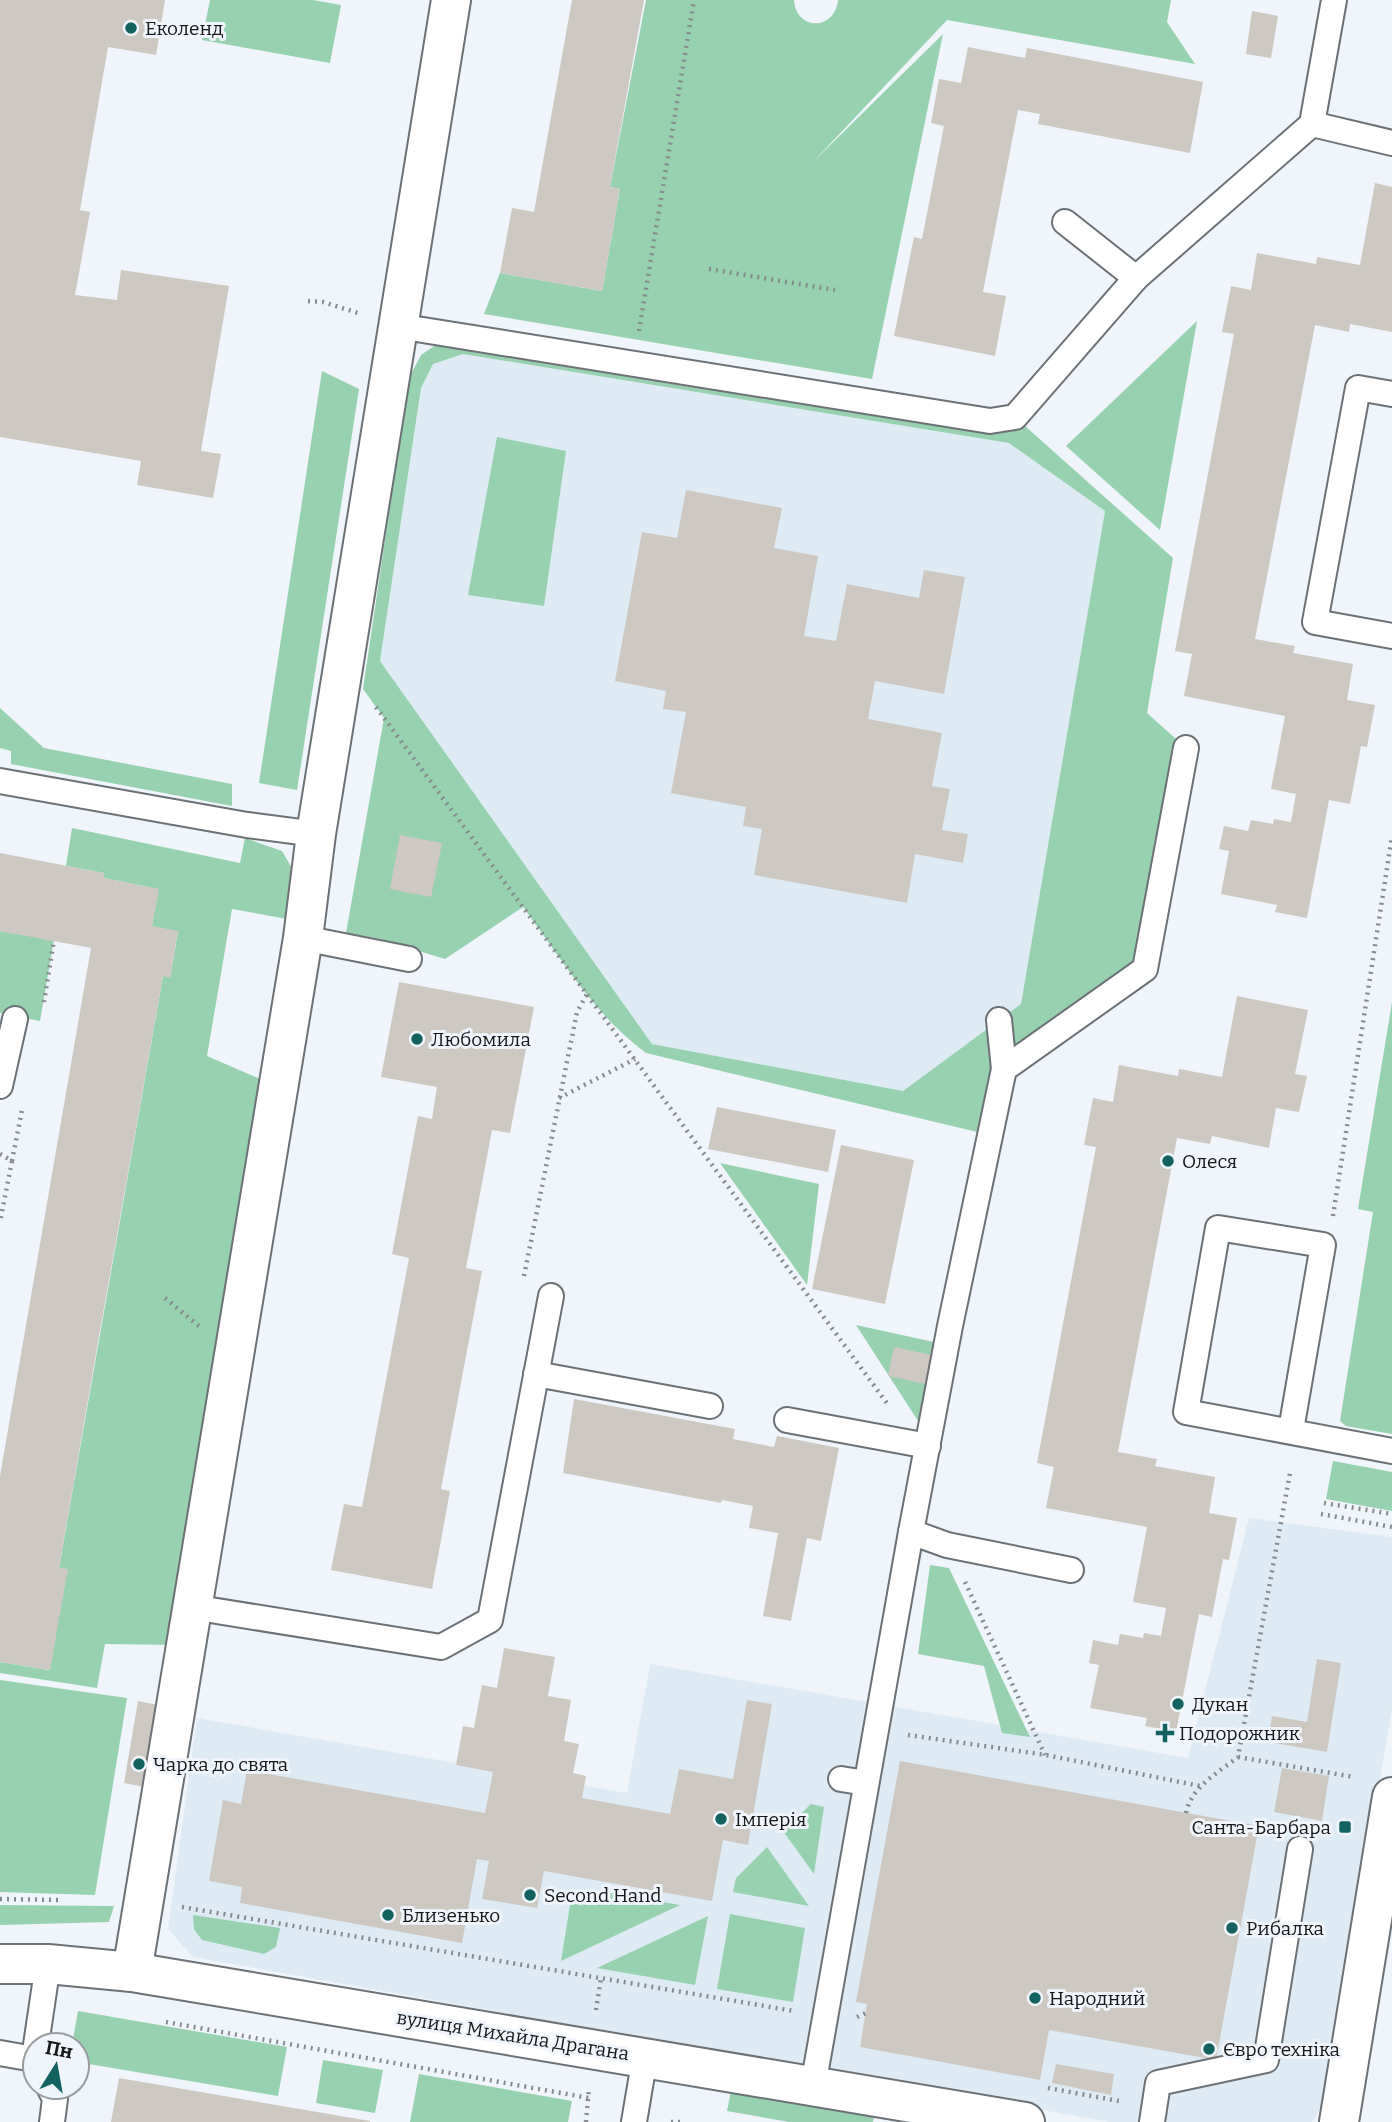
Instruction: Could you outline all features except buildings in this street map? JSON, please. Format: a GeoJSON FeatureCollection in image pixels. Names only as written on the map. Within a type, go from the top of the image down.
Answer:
{"type":"FeatureCollection","features":[{"type":"Feature","properties":{"kind":"street"},"geometry":{"type":"LineString","coordinates":[[132,1972],[303,938],[316,834],[451,0]]}},
{"type":"Feature","properties":{"kind":"street"},"geometry":{"type":"LineString","coordinates":[[1339,2122],[1392,1797]]}},
{"type":"Feature","properties":{"kind":"street","name":"вулиця Михайла Драгана"},"geometry":{"type":"LineString","coordinates":[[0,1964],[48,1964],[132,1972],[1025,2122]]}},
{"type":"Feature","properties":{"kind":"lane"},"geometry":{"type":"LineString","coordinates":[[398,326],[988,430],[1015,417],[1136,278],[1312,124],[1334,0]]}},
{"type":"Feature","properties":{"kind":"lane"},"geometry":{"type":"LineString","coordinates":[[1312,124],[1392,143]]}},
{"type":"Feature","properties":{"kind":"lane"},"geometry":{"type":"LineString","coordinates":[[1065,222],[1136,278]]}},
{"type":"Feature","properties":{"kind":"lane"},"geometry":{"type":"LineString","coordinates":[[1392,394],[1359,388],[1315,622],[1392,636]]}},
{"type":"Feature","properties":{"kind":"lane"},"geometry":{"type":"LineString","coordinates":[[1004,1069],[1145,969],[1186,748]]}},
{"type":"Feature","properties":{"kind":"lane"},"geometry":{"type":"LineString","coordinates":[[0,782],[247,825],[316,834]]}},
{"type":"Feature","properties":{"kind":"lane"},"geometry":{"type":"LineString","coordinates":[[303,938],[409,959]]}},
{"type":"Feature","properties":{"kind":"lane"},"geometry":{"type":"LineString","coordinates":[[0,1086],[15,1019]]}},
{"type":"Feature","properties":{"kind":"lane"},"geometry":{"type":"LineString","coordinates":[[813,2086],[911,1532],[950,1326],[1004,1069],[999,1020]]}},
{"type":"Feature","properties":{"kind":"lane"},"geometry":{"type":"LineString","coordinates":[[1291,1430],[1322,1245],[1218,1227],[1186,1412],[1392,1451]]}},
{"type":"Feature","properties":{"kind":"lane"},"geometry":{"type":"LineString","coordinates":[[192,1607],[442,1647],[490,1620],[551,1296]]}},
{"type":"Feature","properties":{"kind":"lane"},"geometry":{"type":"LineString","coordinates":[[536,1374],[710,1406]]}},
{"type":"Feature","properties":{"kind":"lane"},"geometry":{"type":"LineString","coordinates":[[787,1420],[928,1446]]}},
{"type":"Feature","properties":{"kind":"lane"},"geometry":{"type":"LineString","coordinates":[[911,1532],[947,1545],[1071,1570]]}},
{"type":"Feature","properties":{"kind":"lane"},"geometry":{"type":"LineString","coordinates":[[841,1779],[866,1783]]}},
{"type":"Feature","properties":{"kind":"lane"},"geometry":{"type":"LineString","coordinates":[[1152,2122],[1158,2083],[1266,2060],[1300,1849]]}},
{"type":"Feature","properties":{"kind":"lane"},"geometry":{"type":"LineString","coordinates":[[38,2031],[48,1964]]}},
{"type":"Feature","properties":{"kind":"lane"},"geometry":{"type":"LineString","coordinates":[[0,2053],[21,2055]]}},
{"type":"Feature","properties":{"kind":"lane"},"geometry":{"type":"LineString","coordinates":[[634,2122],[645,2057]]}},
{"type":"Feature","properties":{"kind":"lane"},"geometry":{"type":"LineString","coordinates":[[52,2122],[55,2101]]}},
{"type":"Feature","properties":{"kind":"path"},"geometry":{"type":"LineString","coordinates":[[638,341],[694,0]]}},
{"type":"Feature","properties":{"kind":"path"},"geometry":{"type":"LineString","coordinates":[[709,269],[835,290]]}},
{"type":"Feature","properties":{"kind":"path"},"geometry":{"type":"LineString","coordinates":[[308,300],[323,302],[398,326]]}},
{"type":"Feature","properties":{"kind":"path"},"geometry":{"type":"LineString","coordinates":[[370,699],[896,1415]]}},
{"type":"Feature","properties":{"kind":"path"},"geometry":{"type":"LineString","coordinates":[[1333,1220],[1392,836]]}},
{"type":"Feature","properties":{"kind":"path"},"geometry":{"type":"LineString","coordinates":[[522,1288],[577,1012],[587,994]]}},
{"type":"Feature","properties":{"kind":"path"},"geometry":{"type":"LineString","coordinates":[[559,1098],[635,1059]]}},
{"type":"Feature","properties":{"kind":"path"},"geometry":{"type":"LineString","coordinates":[[0,1154],[12,1161],[0,1222]]}},
{"type":"Feature","properties":{"kind":"path"},"geometry":{"type":"LineString","coordinates":[[1186,1813],[1187,1806],[1200,1786],[1238,1756],[1290,1473]]}},
{"type":"Feature","properties":{"kind":"path"},"geometry":{"type":"LineString","coordinates":[[1324,1503],[1392,1514]]}},
{"type":"Feature","properties":{"kind":"path"},"geometry":{"type":"LineString","coordinates":[[1321,1514],[1392,1527]]}},
{"type":"Feature","properties":{"kind":"path"},"geometry":{"type":"LineString","coordinates":[[962,1576],[1046,1755]]}},
{"type":"Feature","properties":{"kind":"path"},"geometry":{"type":"LineString","coordinates":[[903,1734],[1046,1755],[1200,1786]]}},
{"type":"Feature","properties":{"kind":"path"},"geometry":{"type":"LineString","coordinates":[[1238,1756],[1354,1777]]}},
{"type":"Feature","properties":{"kind":"path"},"geometry":{"type":"LineString","coordinates":[[0,1899],[61,1900]]}},
{"type":"Feature","properties":{"kind":"path"},"geometry":{"type":"LineString","coordinates":[[181,1906],[799,2011]]}},
{"type":"Feature","properties":{"kind":"path"},"geometry":{"type":"LineString","coordinates":[[163,2021],[589,2098],[586,2122]]}},
{"type":"Feature","properties":{"kind":"path"},"geometry":{"type":"LineString","coordinates":[[671,2120],[680,2122]]}},
{"type":"Feature","properties":{"kind":"shaded area"},"geometry":{"type":"Polygon","coordinates":[[[463,354],[1009,443],[1105,511],[1021,1004],[903,1091],[652,1044],[380,661],[421,388],[433,364],[463,354]]]}},
{"type":"Feature","properties":{"kind":"shaded area"},"geometry":{"type":"Polygon","coordinates":[[[1249,1518],[1392,1537],[1392,1710],[1323,2104],[1312,2122],[1109,2122],[193,1957],[168,1929],[197,1718],[627,1793],[650,1664],[1188,1758],[1249,1518]]]}},
{"type":"Feature","properties":{"kind":"green space"},"geometry":{"type":"Polygon","coordinates":[[[210,0],[313,0],[341,5],[330,63],[202,40],[210,0]]]}},
{"type":"Feature","properties":{"kind":"green space"},"geometry":{"type":"Polygon","coordinates":[[[646,0],[794,0],[801,17],[816,23],[830,17],[838,0],[1171,0],[1167,22],[1195,64],[947,20],[813,162],[943,34],[872,379],[484,314],[500,273],[602,291],[620,189],[610,187],[646,0]]]}},
{"type":"Feature","properties":{"kind":"green space"},"geometry":{"type":"Polygon","coordinates":[[[1197,321],[1160,530],[1066,446],[1197,321]]]}},
{"type":"Feature","properties":{"kind":"green space"},"geometry":{"type":"Polygon","coordinates":[[[452,334],[1015,417],[1173,558],[1147,713],[1186,748],[1145,969],[1004,1069],[990,1135],[646,1053],[610,1022],[594,1004],[523,907],[445,959],[376,938],[346,933],[384,718],[363,689],[409,378],[421,355],[452,334]],[[463,354],[433,364],[421,388],[380,661],[652,1044],[903,1091],[1021,1004],[1105,511],[1009,443],[463,354]]]}},
{"type":"Feature","properties":{"kind":"green space"},"geometry":{"type":"Polygon","coordinates":[[[322,371],[359,389],[297,790],[259,783],[322,371]]]}},
{"type":"Feature","properties":{"kind":"green space"},"geometry":{"type":"Polygon","coordinates":[[[497,437],[566,451],[544,606],[468,595],[497,437]]]}},
{"type":"Feature","properties":{"kind":"green space"},"geometry":{"type":"Polygon","coordinates":[[[0,708],[44,748],[232,784],[232,806],[11,764],[11,751],[0,748],[0,708]]]}},
{"type":"Feature","properties":{"kind":"green space"},"geometry":{"type":"Polygon","coordinates":[[[72,828],[240,863],[245,838],[282,851],[293,870],[287,919],[232,909],[207,1056],[267,1082],[181,1645],[105,1644],[97,1688],[0,1673],[0,1662],[50,1670],[59,1568],[163,976],[170,977],[178,932],[152,926],[158,889],[104,878],[104,873],[66,866],[72,828]]]}},
{"type":"Feature","properties":{"kind":"green space"},"geometry":{"type":"Polygon","coordinates":[[[0,931],[54,940],[40,1021],[0,1013],[0,931]]]}},
{"type":"Feature","properties":{"kind":"green space"},"geometry":{"type":"Polygon","coordinates":[[[1392,1002],[1392,1434],[1346,1426],[1340,1421],[1373,1212],[1358,1209],[1392,1002]]]}},
{"type":"Feature","properties":{"kind":"green space"},"geometry":{"type":"Polygon","coordinates":[[[720,1163],[819,1184],[807,1285],[720,1163]]]}},
{"type":"Feature","properties":{"kind":"green space"},"geometry":{"type":"Polygon","coordinates":[[[856,1325],[943,1344],[922,1427],[856,1325]]]}},
{"type":"Feature","properties":{"kind":"green space"},"geometry":{"type":"Polygon","coordinates":[[[1333,1461],[1392,1472],[1392,1511],[1326,1499],[1333,1461]]]}},
{"type":"Feature","properties":{"kind":"green space"},"geometry":{"type":"Polygon","coordinates":[[[930,1565],[949,1568],[1030,1737],[1002,1733],[984,1666],[918,1654],[930,1565]]]}},
{"type":"Feature","properties":{"kind":"green space"},"geometry":{"type":"Polygon","coordinates":[[[0,1680],[127,1698],[95,1895],[0,1892],[0,1680]]]}},
{"type":"Feature","properties":{"kind":"green space"},"geometry":{"type":"Polygon","coordinates":[[[811,1804],[824,1807],[814,1874],[783,1831],[811,1804]]]}},
{"type":"Feature","properties":{"kind":"green space"},"geometry":{"type":"Polygon","coordinates":[[[767,1847],[809,1906],[733,1892],[736,1878],[767,1847]]]}},
{"type":"Feature","properties":{"kind":"green space"},"geometry":{"type":"Polygon","coordinates":[[[586,1889],[680,1905],[561,1961],[571,1899],[586,1889]]]}},
{"type":"Feature","properties":{"kind":"green space"},"geometry":{"type":"Polygon","coordinates":[[[0,1905],[114,1906],[109,1922],[0,1925],[0,1905]]]}},
{"type":"Feature","properties":{"kind":"green space"},"geometry":{"type":"Polygon","coordinates":[[[730,1914],[805,1928],[793,2002],[717,1989],[730,1914]]]}},
{"type":"Feature","properties":{"kind":"green space"},"geometry":{"type":"Polygon","coordinates":[[[193,1915],[280,1928],[276,1947],[264,1954],[202,1940],[194,1929],[193,1915]]]}},
{"type":"Feature","properties":{"kind":"green space"},"geometry":{"type":"Polygon","coordinates":[[[708,1916],[695,1985],[597,1968],[708,1916]]]}},
{"type":"Feature","properties":{"kind":"green space"},"geometry":{"type":"Polygon","coordinates":[[[78,2011],[287,2047],[278,2096],[91,2064],[91,2031],[74,2031],[78,2011]]]}},
{"type":"Feature","properties":{"kind":"green space"},"geometry":{"type":"Polygon","coordinates":[[[323,2060],[383,2070],[375,2113],[316,2103],[323,2060]]]}},
{"type":"Feature","properties":{"kind":"green space"},"geometry":{"type":"Polygon","coordinates":[[[419,2074],[572,2101],[568,2122],[410,2122],[419,2074]]]}},
{"type":"Feature","properties":{"kind":"green space"},"geometry":{"type":"Polygon","coordinates":[[[731,2091],[874,2116],[873,2122],[789,2122],[727,2111],[731,2091]]]}},
{"type":"Feature","properties":{"kind":"place","name":"Еколенд"},"geometry":{"type":"Point","coordinates":[131,28]}},
{"type":"Feature","properties":{"kind":"place","name":"Любомила"},"geometry":{"type":"Point","coordinates":[417,1039]}},
{"type":"Feature","properties":{"kind":"place","name":"Олеся"},"geometry":{"type":"Point","coordinates":[1168,1161]}},
{"type":"Feature","properties":{"kind":"place","name":"Дукан"},"geometry":{"type":"Point","coordinates":[1178,1704]}},
{"type":"Feature","properties":{"kind":"place","name":"Подорожник"},"geometry":{"type":"Point","coordinates":[1165,1733]}},
{"type":"Feature","properties":{"kind":"place","name":"Чарка до свята"},"geometry":{"type":"Point","coordinates":[139,1764]}},
{"type":"Feature","properties":{"kind":"place","name":"Імперія"},"geometry":{"type":"Point","coordinates":[721,1819]}},
{"type":"Feature","properties":{"kind":"place","name":"Санта-Барбара"},"geometry":{"type":"Point","coordinates":[1345,1827]}},
{"type":"Feature","properties":{"kind":"place","name":"Second Hand"},"geometry":{"type":"Point","coordinates":[530,1895]}},
{"type":"Feature","properties":{"kind":"place","name":"Близенько"},"geometry":{"type":"Point","coordinates":[388,1915]}},
{"type":"Feature","properties":{"kind":"place","name":"Рибалка"},"geometry":{"type":"Point","coordinates":[1232,1928]}},
{"type":"Feature","properties":{"kind":"place","name":"Народний"},"geometry":{"type":"Point","coordinates":[1035,1998]}},
{"type":"Feature","properties":{"kind":"place","name":"Євро техніка"},"geometry":{"type":"Point","coordinates":[1209,2049]}}]}
